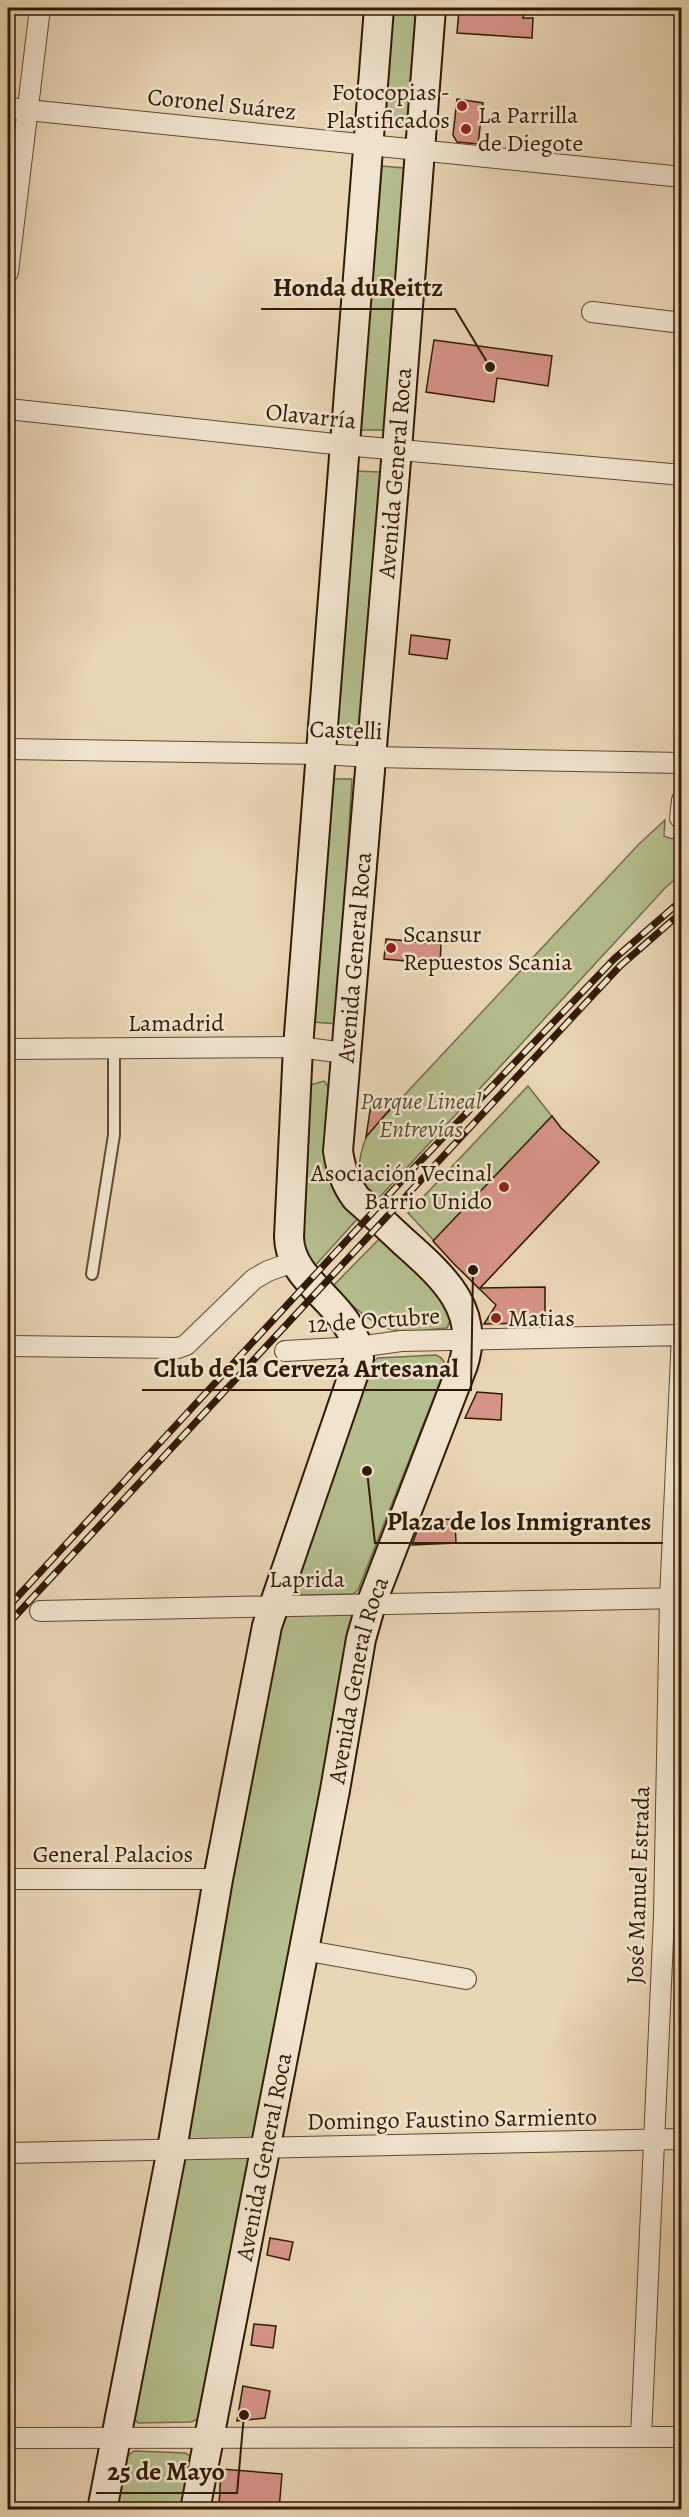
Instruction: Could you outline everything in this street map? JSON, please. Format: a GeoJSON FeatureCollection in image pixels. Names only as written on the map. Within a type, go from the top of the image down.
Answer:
{"type":"FeatureCollection","features":[{"type":"Feature","properties":{"kind":"main road","name":"Avenida General Roca"},"geometry":{"type":"LineString","coordinates":[[293,1262],[289,1238],[298,1047],[379,8]]}},
{"type":"Feature","properties":{"kind":"main road","name":"Avenida General Roca"},"geometry":{"type":"LineString","coordinates":[[195,2510],[335,1790],[361,1639],[371,1604],[463,1365],[469,1341],[461,1305],[450,1286],[356,1198],[347,1186],[338,1151],[372,757],[431,8]]}},
{"type":"Feature","properties":{"kind":"main road"},"geometry":{"type":"LineString","coordinates":[[102,2510],[172,2149],[218,1879],[274,1604],[357,1369],[358,1347],[351,1330],[338,1310],[293,1262]]}},
{"type":"Feature","properties":{"kind":"street"},"geometry":{"type":"LineString","coordinates":[[8,272],[40,8]]}},
{"type":"Feature","properties":{"kind":"street","name":"Coronel Suárez"},"geometry":{"type":"LineString","coordinates":[[8,108],[419,148],[681,177]]}},
{"type":"Feature","properties":{"kind":"street"},"geometry":{"type":"LineString","coordinates":[[592,312],[681,323]]}},
{"type":"Feature","properties":{"kind":"street","name":"Olavarría"},"geometry":{"type":"LineString","coordinates":[[8,409],[344,445],[681,475]]}},
{"type":"Feature","properties":{"kind":"street","name":"Castelli"},"geometry":{"type":"LineString","coordinates":[[8,749],[681,763]]}},
{"type":"Feature","properties":{"kind":"street","name":"Lamadrid"},"geometry":{"type":"LineString","coordinates":[[8,1049],[298,1047],[345,1053]]}},
{"type":"Feature","properties":{"kind":"street"},"geometry":{"type":"LineString","coordinates":[[8,1346],[178,1348],[186,1345],[254,1279],[293,1262]]}},
{"type":"Feature","properties":{"kind":"street","name":"12 de Octubre"},"geometry":{"type":"LineString","coordinates":[[285,1352],[358,1347],[401,1341],[681,1335]]}},
{"type":"Feature","properties":{"kind":"street","name":"José Manuel Estrada"},"geometry":{"type":"LineString","coordinates":[[641,2437],[654,2140],[673,1916],[681,1335]]}},
{"type":"Feature","properties":{"kind":"street","name":"Laprida"},"geometry":{"type":"LineString","coordinates":[[40,1611],[274,1604],[676,1598]]}},
{"type":"Feature","properties":{"kind":"street","name":"General Palacios"},"geometry":{"type":"LineString","coordinates":[[8,1879],[218,1879]]}},
{"type":"Feature","properties":{"kind":"street"},"geometry":{"type":"LineString","coordinates":[[303,1950],[466,1979]]}},
{"type":"Feature","properties":{"kind":"street","name":"Domingo Faustino Sarmiento"},"geometry":{"type":"LineString","coordinates":[[8,2153],[681,2139]]}},
{"type":"Feature","properties":{"kind":"street"},"geometry":{"type":"LineString","coordinates":[[8,2438],[681,2437]]}},
{"type":"Feature","properties":{"kind":"lane"},"geometry":{"type":"LineString","coordinates":[[92,1274],[114,1135],[114,1049]]}},
{"type":"Feature","properties":{"kind":"green space"},"geometry":{"type":"Polygon","coordinates":[[[392,8],[416,8],[407,124],[381,121],[392,8]]]}},
{"type":"Feature","properties":{"kind":"green space"},"geometry":{"type":"Polygon","coordinates":[[[382,166],[404,168],[386,430],[360,430],[382,166]]]}},
{"type":"Feature","properties":{"kind":"green space"},"geometry":{"type":"Polygon","coordinates":[[[354,471],[380,472],[361,738],[336,733],[354,471]]]}},
{"type":"Feature","properties":{"kind":"green space"},"geometry":{"type":"Polygon","coordinates":[[[331,779],[352,779],[337,1024],[313,1022],[331,779]]]}},
{"type":"Feature","properties":{"kind":"green space","name":"Parque Lineal Entrevías"},"geometry":{"type":"Polygon","coordinates":[[[665,820],[664,836],[672,839],[681,834],[681,875],[666,887],[377,1200],[361,1178],[361,1153],[367,1135],[639,844],[665,820]]]}},
{"type":"Feature","properties":{"kind":"green space"},"geometry":{"type":"Polygon","coordinates":[[[324,1081],[328,1086],[327,1139],[331,1180],[338,1198],[359,1217],[314,1267],[299,1251],[310,1085],[324,1081]]]}},
{"type":"Feature","properties":{"kind":"green space","name":"Asociación Vecinal Barrio Unido"},"geometry":{"type":"Polygon","coordinates":[[[528,1086],[561,1128],[599,1162],[479,1289],[408,1213],[528,1086]]]}},
{"type":"Feature","properties":{"kind":"green space"},"geometry":{"type":"Polygon","coordinates":[[[379,1239],[434,1288],[451,1319],[447,1328],[411,1332],[389,1329],[371,1320],[332,1287],[379,1239]]]}},
{"type":"Feature","properties":{"kind":"green space"},"geometry":{"type":"Polygon","coordinates":[[[436,1355],[444,1361],[445,1369],[358,1590],[353,1594],[303,1595],[292,1584],[371,1363],[378,1358],[436,1355]]]}},
{"type":"Feature","properties":{"kind":"green space"},"geometry":{"type":"Polygon","coordinates":[[[274,1604],[371,1604],[266,2149],[198,2419],[191,2422],[138,2423],[131,2415],[274,1604]]]}},
{"type":"Feature","properties":{"kind":"green space"},"geometry":{"type":"Polygon","coordinates":[[[134,2451],[185,2453],[194,2458],[183,2509],[112,2510],[121,2461],[134,2451]]]}},
{"type":"Feature","properties":{"kind":"building"},"geometry":{"type":"Polygon","coordinates":[[[459,10],[524,14],[523,18],[533,18],[532,38],[457,33],[459,10]]]}},
{"type":"Feature","properties":{"kind":"building"},"geometry":{"type":"Polygon","coordinates":[[[457,99],[483,103],[478,144],[457,142],[453,135],[457,99]]]}},
{"type":"Feature","properties":{"kind":"building"},"geometry":{"type":"Polygon","coordinates":[[[434,340],[552,356],[548,386],[497,378],[494,402],[426,392],[434,340]]]}},
{"type":"Feature","properties":{"kind":"building"},"geometry":{"type":"Polygon","coordinates":[[[411,635],[450,640],[447,659],[409,654],[411,635]]]}},
{"type":"Feature","properties":{"kind":"building"},"geometry":{"type":"Polygon","coordinates":[[[386,939],[441,944],[440,964],[384,959],[386,939]]]}},
{"type":"Feature","properties":{"kind":"building"},"geometry":{"type":"Polygon","coordinates":[[[372,1098],[396,1102],[366,1137],[372,1098]]]}},
{"type":"Feature","properties":{"kind":"building","name":"Asociación Vecinal Barrio Unido"},"geometry":{"type":"Polygon","coordinates":[[[552,1116],[561,1128],[599,1162],[480,1288],[545,1287],[545,1323],[484,1324],[496,1305],[433,1241],[552,1116]]]}},
{"type":"Feature","properties":{"kind":"building"},"geometry":{"type":"Polygon","coordinates":[[[477,1392],[502,1394],[501,1420],[465,1418],[477,1392]]]}},
{"type":"Feature","properties":{"kind":"building"},"geometry":{"type":"Polygon","coordinates":[[[455,1519],[456,1543],[412,1545],[421,1520],[455,1519]]]}},
{"type":"Feature","properties":{"kind":"building"},"geometry":{"type":"Polygon","coordinates":[[[270,2238],[293,2242],[289,2260],[267,2255],[270,2238]]]}},
{"type":"Feature","properties":{"kind":"building"},"geometry":{"type":"Polygon","coordinates":[[[254,2324],[276,2326],[273,2348],[251,2345],[254,2324]]]}},
{"type":"Feature","properties":{"kind":"building"},"geometry":{"type":"Polygon","coordinates":[[[243,2386],[270,2391],[265,2418],[237,2421],[243,2386]]]}},
{"type":"Feature","properties":{"kind":"building"},"geometry":{"type":"Polygon","coordinates":[[[221,2469],[282,2474],[279,2510],[219,2506],[221,2469]]]}},
{"type":"Feature","properties":{"kind":"railway"},"geometry":{"type":"LineString","coordinates":[[8,1607],[409,1173],[614,959],[682,900]]}},
{"type":"Feature","properties":{"kind":"railway"},"geometry":{"type":"LineString","coordinates":[[8,1624],[620,966],[682,912]]}},
{"type":"Feature","properties":{"kind":"place","name":"Fotocopias - Plastificados"},"geometry":{"type":"Point","coordinates":[462,106]}},
{"type":"Feature","properties":{"kind":"place","name":"La Parrilla de Diegote"},"geometry":{"type":"Point","coordinates":[466,129]}},
{"type":"Feature","properties":{"kind":"place","name":"Honda duReittz"},"geometry":{"type":"Point","coordinates":[490,367]}},
{"type":"Feature","properties":{"kind":"place","name":"Scansur Repuestos Scania"},"geometry":{"type":"Point","coordinates":[391,948]}},
{"type":"Feature","properties":{"kind":"place","name":"Asociación Vecinal Barrio Unido"},"geometry":{"type":"Point","coordinates":[504,1187]}},
{"type":"Feature","properties":{"kind":"place","name":"Club de la Cerveza Artesanal"},"geometry":{"type":"Point","coordinates":[473,1270]}},
{"type":"Feature","properties":{"kind":"place","name":"Matias"},"geometry":{"type":"Point","coordinates":[496,1318]}},
{"type":"Feature","properties":{"kind":"place","name":"Plaza de los Inmigrantes"},"geometry":{"type":"Point","coordinates":[367,1471]}},
{"type":"Feature","properties":{"kind":"place","name":"25 de Mayo"},"geometry":{"type":"Point","coordinates":[244,2415]}}]}
